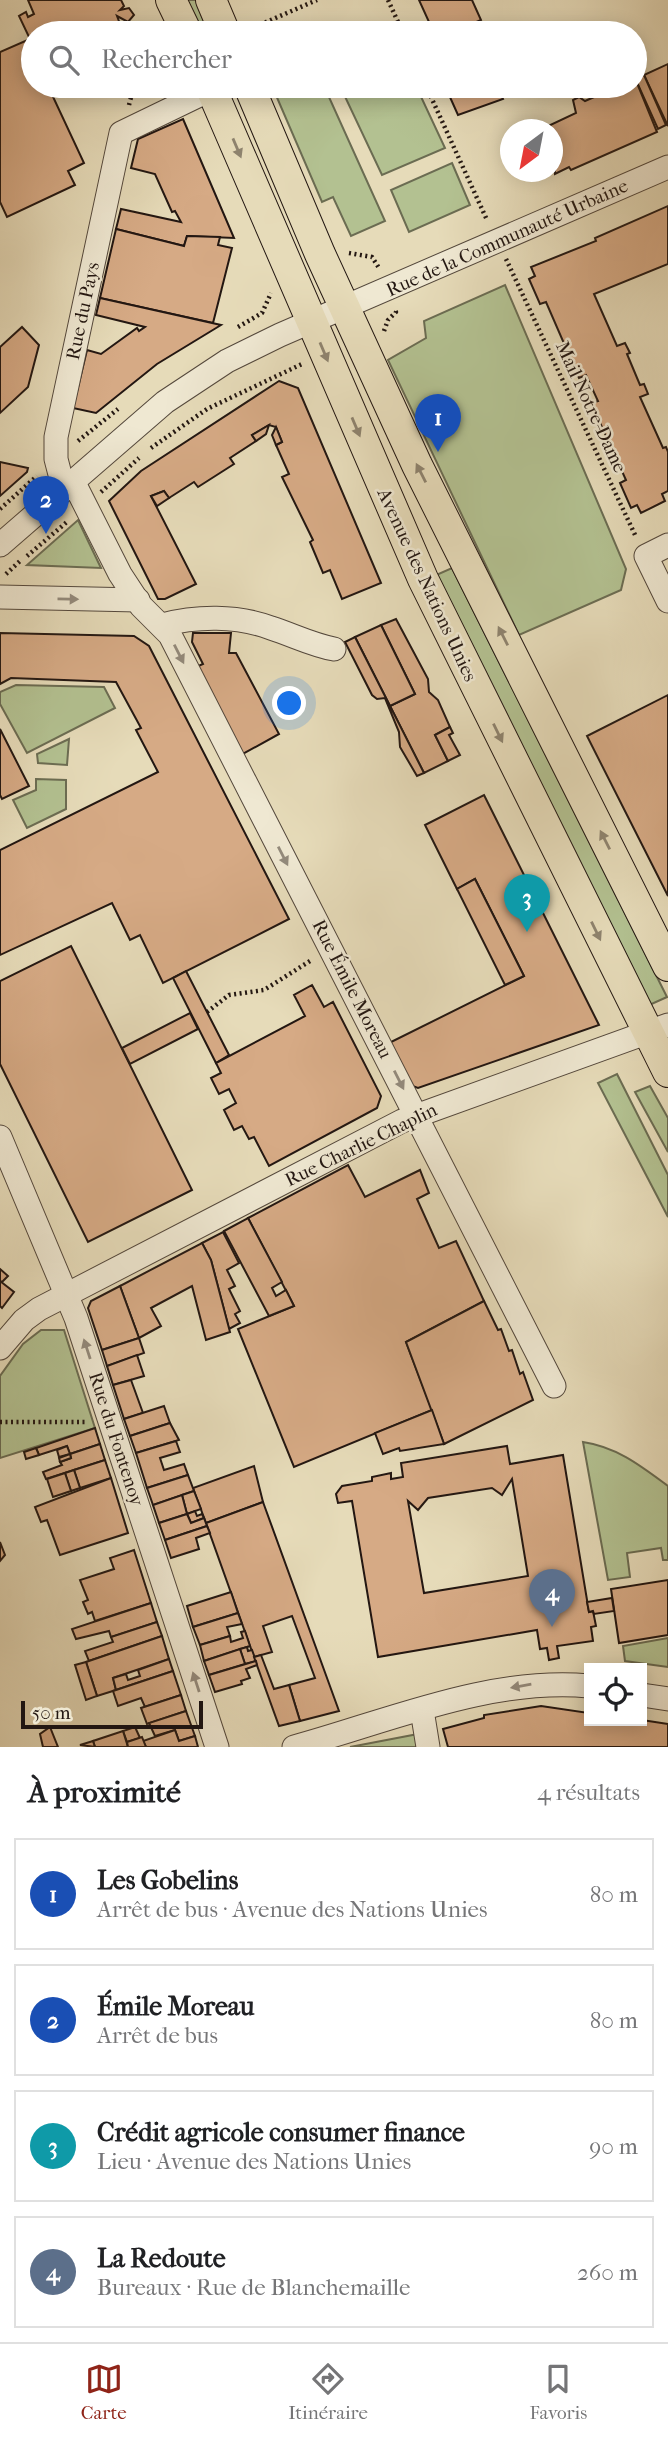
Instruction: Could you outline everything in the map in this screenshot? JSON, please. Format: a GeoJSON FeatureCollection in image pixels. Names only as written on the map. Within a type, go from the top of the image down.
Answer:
{"type":"FeatureCollection","features":[{"type":"Feature","properties":{"kind":"main road"},"geometry":{"type":"LineString","coordinates":[[171,0],[181,21]]}},
{"type":"Feature","properties":{"kind":"main road"},"geometry":{"type":"LineString","coordinates":[[211,0],[220,21]]}},
{"type":"Feature","properties":{"kind":"main road","name":"Avenue des Nations Unies"},"geometry":{"type":"LineString","coordinates":[[216,98],[437,609],[658,1029],[668,1073]]}},
{"type":"Feature","properties":{"kind":"main road"},"geometry":{"type":"LineString","coordinates":[[254,98],[345,308],[417,465],[668,966]]}},
{"type":"Feature","properties":{"kind":"street","name":"Rue du Pays"},"geometry":{"type":"LineString","coordinates":[[69,485],[56,459],[56,437],[121,133],[189,98]]}},
{"type":"Feature","properties":{"kind":"street","name":"Rue de la Communauté Urbaine"},"geometry":{"type":"LineString","coordinates":[[0,545],[138,424],[195,380],[239,355],[668,167]]}},
{"type":"Feature","properties":{"kind":"street","name":"Rue Émile Moreau"},"geometry":{"type":"LineString","coordinates":[[69,485],[87,505],[120,574],[138,600],[162,625],[554,1386]]}},
{"type":"Feature","properties":{"kind":"street"},"geometry":{"type":"LineString","coordinates":[[668,545],[646,556],[668,601]]}},
{"type":"Feature","properties":{"kind":"street"},"geometry":{"type":"LineString","coordinates":[[0,597],[138,600]]}},
{"type":"Feature","properties":{"kind":"street"},"geometry":{"type":"LineString","coordinates":[[162,625],[184,619],[230,619],[270,627],[314,645],[334,649]]}},
{"type":"Feature","properties":{"kind":"street","name":"Rue Charlie Chaplin"},"geometry":{"type":"LineString","coordinates":[[0,1348],[24,1320],[67,1295],[416,1115],[658,1029]]}},
{"type":"Feature","properties":{"kind":"street","name":"Rue du Fontenoy"},"geometry":{"type":"LineString","coordinates":[[0,1137],[67,1295],[217,1747]]}},
{"type":"Feature","properties":{"kind":"street"},"geometry":{"type":"LineString","coordinates":[[295,1747],[422,1710],[532,1684],[584,1686]]}},
{"type":"Feature","properties":{"kind":"street"},"geometry":{"type":"LineString","coordinates":[[647,1696],[668,1699]]}},
{"type":"Feature","properties":{"kind":"street"},"geometry":{"type":"LineString","coordinates":[[422,1710],[428,1747]]}},
{"type":"Feature","properties":{"kind":"path"},"geometry":{"type":"LineString","coordinates":[[270,21],[317,0]]}},
{"type":"Feature","properties":{"kind":"path"},"geometry":{"type":"LineString","coordinates":[[388,0],[398,21]]}},
{"type":"Feature","properties":{"kind":"path"},"geometry":{"type":"LineString","coordinates":[[431,98],[496,243]]}},
{"type":"Feature","properties":{"kind":"path"},"geometry":{"type":"LineString","coordinates":[[338,246],[354,255],[372,257],[380,271]]}},
{"type":"Feature","properties":{"kind":"path","name":"Mail Notre-Dame"},"geometry":{"type":"LineString","coordinates":[[512,270],[646,556]]}},
{"type":"Feature","properties":{"kind":"path"},"geometry":{"type":"LineString","coordinates":[[0,579],[153,446],[207,409],[303,364]]}},
{"type":"Feature","properties":{"kind":"path"},"geometry":{"type":"LineString","coordinates":[[207,1012],[229,995],[264,990],[310,961]]}},
{"type":"Feature","properties":{"kind":"path"},"geometry":{"type":"LineString","coordinates":[[0,1422],[90,1422],[109,1417]]}},
{"type":"Feature","properties":{"kind":"green space"},"geometry":{"type":"Polygon","coordinates":[[[183,0],[196,0],[206,21],[193,21],[183,0]]]}},
{"type":"Feature","properties":{"kind":"green space"},"geometry":{"type":"Polygon","coordinates":[[[277,98],[329,98],[385,221],[351,236],[333,197],[322,202],[277,98]]]}},
{"type":"Feature","properties":{"kind":"green space"},"geometry":{"type":"Polygon","coordinates":[[[346,98],[422,98],[445,148],[382,175],[346,98]]]}},
{"type":"Feature","properties":{"kind":"green space"},"geometry":{"type":"Polygon","coordinates":[[[452,163],[470,205],[409,232],[391,190],[452,163]]]}},
{"type":"Feature","properties":{"kind":"green space"},"geometry":{"type":"Polygon","coordinates":[[[505,285],[626,569],[621,590],[519,635],[388,360],[426,338],[424,321],[505,285]]]}},
{"type":"Feature","properties":{"kind":"green space"},"geometry":{"type":"Polygon","coordinates":[[[78,520],[101,568],[27,565],[78,520]]]}},
{"type":"Feature","properties":{"kind":"green space"},"geometry":{"type":"Polygon","coordinates":[[[452,568],[667,997],[645,1007],[434,576],[452,568]]]}},
{"type":"Feature","properties":{"kind":"green space"},"geometry":{"type":"Polygon","coordinates":[[[16,685],[104,687],[115,708],[27,753],[0,704],[0,692],[16,685]]]}},
{"type":"Feature","properties":{"kind":"green space"},"geometry":{"type":"Polygon","coordinates":[[[69,739],[67,765],[38,763],[37,754],[69,739]]]}},
{"type":"Feature","properties":{"kind":"green space"},"geometry":{"type":"Polygon","coordinates":[[[36,779],[66,780],[66,809],[27,828],[13,800],[36,790],[36,779]]]}},
{"type":"Feature","properties":{"kind":"green space"},"geometry":{"type":"Polygon","coordinates":[[[617,1074],[668,1175],[668,1217],[598,1083],[617,1074]]]}},
{"type":"Feature","properties":{"kind":"green space"},"geometry":{"type":"Polygon","coordinates":[[[650,1086],[668,1118],[668,1152],[635,1092],[650,1086]]]}},
{"type":"Feature","properties":{"kind":"green space"},"geometry":{"type":"Polygon","coordinates":[[[41,1330],[64,1330],[95,1428],[0,1458],[0,1376],[23,1344],[41,1330]]]}},
{"type":"Feature","properties":{"kind":"green space"},"geometry":{"type":"Polygon","coordinates":[[[583,1442],[618,1453],[668,1486],[668,1560],[663,1560],[661,1548],[627,1553],[630,1577],[608,1580],[583,1442]]]}},
{"type":"Feature","properties":{"kind":"green space"},"geometry":{"type":"Polygon","coordinates":[[[668,1638],[668,1667],[625,1661],[623,1646],[668,1638]]]}},
{"type":"Feature","properties":{"kind":"green space"},"geometry":{"type":"Polygon","coordinates":[[[418,1734],[419,1747],[350,1747],[418,1734]]]}},
{"type":"Feature","properties":{"kind":"building"},"geometry":{"type":"Polygon","coordinates":[[[28,0],[121,0],[124,6],[120,10],[129,8],[134,15],[129,21],[117,16],[119,21],[21,21],[19,16],[26,12],[28,17],[34,14],[28,0]]]}},
{"type":"Feature","properties":{"kind":"building"},"geometry":{"type":"Polygon","coordinates":[[[419,0],[472,0],[481,20],[479,21],[429,21],[419,0]]]}},
{"type":"Feature","properties":{"kind":"building"},"geometry":{"type":"Polygon","coordinates":[[[21,43],[21,98],[54,98],[84,163],[68,171],[75,185],[7,217],[0,202],[0,52],[21,43]]]}},
{"type":"Feature","properties":{"kind":"building"},"geometry":{"type":"Polygon","coordinates":[[[668,64],[668,126],[647,81],[647,74],[668,64]]]}},
{"type":"Feature","properties":{"kind":"building"},"geometry":{"type":"Polygon","coordinates":[[[647,82],[666,125],[658,129],[644,98],[647,98],[647,82]]]}},
{"type":"Feature","properties":{"kind":"building"},"geometry":{"type":"Polygon","coordinates":[[[450,98],[503,99],[458,115],[450,98]]]}},
{"type":"Feature","properties":{"kind":"building"},"geometry":{"type":"Polygon","coordinates":[[[580,98],[585,101],[592,98],[643,98],[657,132],[571,170],[569,167],[563,170],[563,119],[576,113],[573,100],[580,98]]]}},
{"type":"Feature","properties":{"kind":"building"},"geometry":{"type":"Polygon","coordinates":[[[183,119],[234,238],[187,236],[184,246],[116,229],[121,209],[181,222],[175,211],[172,212],[155,174],[131,168],[138,139],[183,119]]]}},
{"type":"Feature","properties":{"kind":"building"},"geometry":{"type":"Polygon","coordinates":[[[668,206],[668,264],[594,294],[617,346],[625,343],[630,353],[627,354],[640,385],[644,384],[648,394],[640,397],[663,448],[666,447],[668,452],[668,491],[662,494],[665,501],[641,513],[637,505],[631,508],[620,483],[626,480],[591,403],[598,401],[586,375],[579,378],[546,302],[540,304],[529,279],[535,276],[531,267],[596,241],[595,238],[668,206]]]}},
{"type":"Feature","properties":{"kind":"building"},"geometry":{"type":"Polygon","coordinates":[[[116,229],[184,246],[187,236],[220,237],[218,245],[232,248],[213,323],[100,298],[116,229]]]}},
{"type":"Feature","properties":{"kind":"building"},"geometry":{"type":"Polygon","coordinates":[[[100,298],[221,325],[157,364],[96,413],[73,408],[87,350],[101,354],[137,328],[139,331],[145,327],[96,315],[100,298]]]}},
{"type":"Feature","properties":{"kind":"building"},"geometry":{"type":"Polygon","coordinates":[[[22,327],[39,345],[28,387],[0,413],[0,347],[22,327]]]}},
{"type":"Feature","properties":{"kind":"building"},"geometry":{"type":"Polygon","coordinates":[[[279,381],[298,388],[381,583],[342,599],[330,570],[323,573],[310,542],[313,540],[282,477],[289,474],[276,445],[282,442],[276,427],[269,425],[252,435],[256,441],[230,458],[234,464],[198,487],[194,482],[169,498],[164,491],[151,496],[196,584],[165,599],[158,599],[109,501],[141,471],[279,381]]]}},
{"type":"Feature","properties":{"kind":"building"},"geometry":{"type":"Polygon","coordinates":[[[269,425],[266,434],[256,441],[252,435],[269,425]]]}},
{"type":"Feature","properties":{"kind":"building"},"geometry":{"type":"Polygon","coordinates":[[[276,427],[282,442],[276,445],[272,435],[276,427]]]}},
{"type":"Feature","properties":{"kind":"building"},"geometry":{"type":"Polygon","coordinates":[[[0,462],[28,468],[27,472],[0,496],[0,462]]]}},
{"type":"Feature","properties":{"kind":"building"},"geometry":{"type":"Polygon","coordinates":[[[164,491],[169,498],[157,506],[151,496],[164,491]]]}},
{"type":"Feature","properties":{"kind":"building"},"geometry":{"type":"Polygon","coordinates":[[[396,619],[428,679],[429,692],[438,700],[450,727],[435,735],[448,761],[424,773],[390,706],[415,694],[381,625],[396,619]]]}},
{"type":"Feature","properties":{"kind":"building"},"geometry":{"type":"Polygon","coordinates":[[[381,625],[415,694],[390,706],[355,637],[381,625]]]}},
{"type":"Feature","properties":{"kind":"building"},"geometry":{"type":"Polygon","coordinates":[[[0,633],[134,636],[149,646],[289,919],[163,983],[140,935],[130,940],[112,903],[0,955],[0,850],[158,772],[136,730],[141,728],[116,682],[11,678],[0,684],[0,633]]]}},
{"type":"Feature","properties":{"kind":"building"},"geometry":{"type":"Polygon","coordinates":[[[193,633],[231,633],[229,653],[236,653],[279,734],[241,755],[196,667],[203,664],[192,642],[193,633]]]}},
{"type":"Feature","properties":{"kind":"building"},"geometry":{"type":"Polygon","coordinates":[[[355,637],[424,773],[417,776],[400,747],[399,732],[385,698],[377,699],[372,695],[345,642],[355,637]]]}},
{"type":"Feature","properties":{"kind":"building"},"geometry":{"type":"Polygon","coordinates":[[[668,695],[668,896],[587,736],[668,695]]]}},
{"type":"Feature","properties":{"kind":"building"},"geometry":{"type":"Polygon","coordinates":[[[450,727],[453,733],[449,735],[460,755],[448,761],[435,735],[450,727]]]}},
{"type":"Feature","properties":{"kind":"building"},"geometry":{"type":"Polygon","coordinates":[[[0,729],[29,786],[2,799],[0,795],[0,729]]]}},
{"type":"Feature","properties":{"kind":"building"},"geometry":{"type":"Polygon","coordinates":[[[484,795],[599,1025],[418,1088],[407,1084],[387,1044],[524,976],[475,879],[457,889],[425,825],[484,795]]]}},
{"type":"Feature","properties":{"kind":"building"},"geometry":{"type":"Polygon","coordinates":[[[475,879],[524,976],[505,985],[457,889],[475,879]]]}},
{"type":"Feature","properties":{"kind":"building"},"geometry":{"type":"Polygon","coordinates":[[[71,946],[192,1190],[88,1242],[0,1064],[0,981],[71,946]]]}},
{"type":"Feature","properties":{"kind":"building"},"geometry":{"type":"Polygon","coordinates":[[[186,971],[229,1055],[216,1063],[173,978],[186,971]]]}},
{"type":"Feature","properties":{"kind":"building"},"geometry":{"type":"Polygon","coordinates":[[[312,985],[324,1007],[333,1002],[381,1096],[377,1108],[269,1166],[254,1137],[249,1139],[242,1126],[234,1130],[224,1110],[236,1103],[229,1089],[219,1094],[211,1078],[221,1073],[216,1063],[305,1016],[294,995],[312,985]]]}},
{"type":"Feature","properties":{"kind":"building"},"geometry":{"type":"Polygon","coordinates":[[[190,1013],[198,1029],[130,1064],[122,1048],[190,1013]]]}},
{"type":"Feature","properties":{"kind":"building"},"geometry":{"type":"Polygon","coordinates":[[[348,1165],[365,1197],[420,1170],[429,1193],[417,1199],[439,1248],[456,1241],[484,1301],[406,1342],[432,1410],[294,1467],[238,1329],[294,1306],[248,1218],[348,1165]]]}},
{"type":"Feature","properties":{"kind":"building"},"geometry":{"type":"Polygon","coordinates":[[[248,1218],[282,1282],[272,1288],[276,1296],[286,1290],[294,1306],[269,1316],[224,1231],[248,1218]]]}},
{"type":"Feature","properties":{"kind":"building"},"geometry":{"type":"Polygon","coordinates":[[[223,1232],[239,1263],[227,1270],[235,1286],[229,1289],[240,1311],[235,1314],[240,1323],[229,1329],[211,1260],[202,1243],[223,1232]]]}},
{"type":"Feature","properties":{"kind":"building"},"geometry":{"type":"Polygon","coordinates":[[[202,1243],[211,1260],[230,1332],[206,1340],[192,1286],[151,1308],[161,1326],[139,1338],[120,1286],[202,1243]]]}},
{"type":"Feature","properties":{"kind":"building"},"geometry":{"type":"Polygon","coordinates":[[[0,1269],[8,1276],[2,1282],[0,1281],[0,1269]]]}},
{"type":"Feature","properties":{"kind":"building"},"geometry":{"type":"Polygon","coordinates":[[[0,1281],[14,1292],[2,1308],[0,1306],[0,1281]]]}},
{"type":"Feature","properties":{"kind":"building"},"geometry":{"type":"Polygon","coordinates":[[[120,1286],[139,1338],[102,1350],[88,1308],[91,1301],[120,1286]]]}},
{"type":"Feature","properties":{"kind":"building"},"geometry":{"type":"Polygon","coordinates":[[[484,1301],[498,1330],[501,1329],[509,1351],[512,1350],[520,1374],[523,1372],[533,1400],[444,1444],[406,1342],[484,1301]]]}},
{"type":"Feature","properties":{"kind":"building"},"geometry":{"type":"Polygon","coordinates":[[[139,1338],[144,1353],[107,1366],[102,1350],[139,1338]]]}},
{"type":"Feature","properties":{"kind":"building"},"geometry":{"type":"Polygon","coordinates":[[[137,1355],[144,1376],[113,1385],[107,1366],[137,1355]]]}},
{"type":"Feature","properties":{"kind":"building"},"geometry":{"type":"Polygon","coordinates":[[[131,1380],[143,1413],[124,1419],[113,1385],[131,1380]]]}},
{"type":"Feature","properties":{"kind":"building"},"geometry":{"type":"Polygon","coordinates":[[[164,1406],[170,1423],[130,1436],[124,1419],[164,1406]]]}},
{"type":"Feature","properties":{"kind":"building"},"geometry":{"type":"Polygon","coordinates":[[[432,1410],[444,1444],[400,1451],[399,1448],[383,1454],[375,1433],[432,1410]]]}},
{"type":"Feature","properties":{"kind":"building"},"geometry":{"type":"Polygon","coordinates":[[[170,1423],[179,1440],[136,1453],[130,1436],[170,1423]]]}},
{"type":"Feature","properties":{"kind":"building"},"geometry":{"type":"Polygon","coordinates":[[[95,1428],[100,1444],[70,1454],[67,1446],[39,1455],[36,1448],[95,1428]]]}},
{"type":"Feature","properties":{"kind":"building"},"geometry":{"type":"Polygon","coordinates":[[[176,1441],[180,1452],[160,1458],[164,1470],[184,1464],[188,1475],[147,1488],[136,1453],[176,1441]]]}},
{"type":"Feature","properties":{"kind":"building"},"geometry":{"type":"Polygon","coordinates":[[[100,1444],[105,1460],[46,1479],[43,1472],[62,1465],[60,1462],[71,1458],[70,1454],[100,1444]]]}},
{"type":"Feature","properties":{"kind":"building"},"geometry":{"type":"Polygon","coordinates":[[[67,1446],[70,1454],[59,1457],[57,1450],[67,1446]]]}},
{"type":"Feature","properties":{"kind":"building"},"geometry":{"type":"Polygon","coordinates":[[[507,1446],[510,1464],[563,1455],[589,1612],[593,1611],[596,1626],[591,1627],[593,1641],[557,1646],[559,1658],[549,1660],[547,1648],[540,1649],[537,1630],[378,1657],[352,1501],[338,1503],[336,1494],[342,1486],[372,1481],[372,1477],[391,1473],[391,1479],[403,1477],[401,1463],[507,1446]],[[512,1479],[502,1495],[492,1488],[428,1498],[418,1510],[408,1501],[424,1593],[528,1576],[512,1479]]]}},
{"type":"Feature","properties":{"kind":"building"},"geometry":{"type":"Polygon","coordinates":[[[36,1448],[39,1455],[26,1459],[24,1452],[36,1448]]]}},
{"type":"Feature","properties":{"kind":"building"},"geometry":{"type":"Polygon","coordinates":[[[70,1454],[71,1458],[60,1462],[59,1458],[70,1454]]]}},
{"type":"Feature","properties":{"kind":"building"},"geometry":{"type":"Polygon","coordinates":[[[105,1460],[111,1478],[80,1488],[74,1470],[105,1460]]]}},
{"type":"Feature","properties":{"kind":"building"},"geometry":{"type":"Polygon","coordinates":[[[254,1466],[263,1502],[206,1523],[193,1488],[254,1466]]]}},
{"type":"Feature","properties":{"kind":"building"},"geometry":{"type":"Polygon","coordinates":[[[74,1470],[80,1488],[71,1491],[65,1473],[74,1470]]]}},
{"type":"Feature","properties":{"kind":"building"},"geometry":{"type":"Polygon","coordinates":[[[65,1473],[71,1491],[53,1497],[47,1479],[65,1473]]]}},
{"type":"Feature","properties":{"kind":"building"},"geometry":{"type":"Polygon","coordinates":[[[188,1475],[194,1491],[153,1505],[147,1488],[188,1475]]]}},
{"type":"Feature","properties":{"kind":"building"},"geometry":{"type":"Polygon","coordinates":[[[111,1478],[128,1533],[60,1555],[47,1520],[41,1522],[35,1507],[111,1478]]]}},
{"type":"Feature","properties":{"kind":"building"},"geometry":{"type":"Polygon","coordinates":[[[194,1491],[201,1509],[187,1514],[182,1495],[194,1491]]]}},
{"type":"Feature","properties":{"kind":"building"},"geometry":{"type":"Polygon","coordinates":[[[182,1495],[187,1514],[159,1523],[153,1505],[182,1495]]]}},
{"type":"Feature","properties":{"kind":"building"},"geometry":{"type":"Polygon","coordinates":[[[263,1502],[339,1711],[300,1721],[289,1685],[315,1678],[292,1616],[263,1626],[272,1652],[254,1657],[206,1523],[263,1502]]]}},
{"type":"Feature","properties":{"kind":"building"},"geometry":{"type":"Polygon","coordinates":[[[195,1511],[197,1516],[202,1514],[204,1518],[191,1523],[187,1514],[195,1511]]]}},
{"type":"Feature","properties":{"kind":"building"},"geometry":{"type":"Polygon","coordinates":[[[187,1514],[191,1523],[204,1518],[207,1526],[165,1540],[159,1523],[187,1514]]]}},
{"type":"Feature","properties":{"kind":"building"},"geometry":{"type":"Polygon","coordinates":[[[207,1526],[210,1533],[196,1538],[199,1549],[171,1558],[165,1540],[207,1526]]]}},
{"type":"Feature","properties":{"kind":"building"},"geometry":{"type":"Polygon","coordinates":[[[0,1542],[5,1555],[0,1561],[0,1542]]]}},
{"type":"Feature","properties":{"kind":"building"},"geometry":{"type":"Polygon","coordinates":[[[134,1550],[151,1603],[95,1621],[92,1612],[88,1614],[83,1602],[88,1600],[80,1580],[114,1569],[110,1558],[134,1550]]]}},
{"type":"Feature","properties":{"kind":"building"},"geometry":{"type":"Polygon","coordinates":[[[668,1580],[668,1635],[619,1643],[611,1589],[668,1580]]]}},
{"type":"Feature","properties":{"kind":"building"},"geometry":{"type":"Polygon","coordinates":[[[231,1592],[238,1613],[193,1627],[187,1606],[231,1592]]]}},
{"type":"Feature","properties":{"kind":"building"},"geometry":{"type":"Polygon","coordinates":[[[612,1598],[614,1611],[594,1614],[593,1611],[589,1612],[587,1602],[612,1598]]]}},
{"type":"Feature","properties":{"kind":"building"},"geometry":{"type":"Polygon","coordinates":[[[151,1603],[157,1622],[111,1637],[109,1631],[76,1639],[72,1629],[151,1603]]]}},
{"type":"Feature","properties":{"kind":"building"},"geometry":{"type":"Polygon","coordinates":[[[238,1613],[242,1624],[227,1627],[230,1636],[200,1645],[193,1627],[238,1613]]]}},
{"type":"Feature","properties":{"kind":"building"},"geometry":{"type":"Polygon","coordinates":[[[157,1622],[162,1636],[89,1661],[85,1651],[113,1642],[111,1637],[157,1622]]]}},
{"type":"Feature","properties":{"kind":"building"},"geometry":{"type":"Polygon","coordinates":[[[245,1631],[250,1646],[204,1661],[200,1645],[230,1636],[231,1642],[243,1638],[241,1632],[245,1631]]]}},
{"type":"Feature","properties":{"kind":"building"},"geometry":{"type":"Polygon","coordinates":[[[162,1636],[169,1659],[113,1678],[116,1690],[97,1696],[86,1662],[162,1636]]]}},
{"type":"Feature","properties":{"kind":"building"},"geometry":{"type":"Polygon","coordinates":[[[247,1647],[248,1651],[252,1650],[256,1661],[245,1664],[240,1649],[247,1647]]]}},
{"type":"Feature","properties":{"kind":"building"},"geometry":{"type":"Polygon","coordinates":[[[240,1649],[245,1664],[209,1675],[204,1661],[240,1649]]]}},
{"type":"Feature","properties":{"kind":"building"},"geometry":{"type":"Polygon","coordinates":[[[261,1655],[274,1689],[289,1685],[300,1721],[279,1726],[254,1657],[261,1655]]]}},
{"type":"Feature","properties":{"kind":"building"},"geometry":{"type":"Polygon","coordinates":[[[169,1659],[173,1671],[116,1690],[113,1678],[126,1674],[128,1680],[140,1676],[138,1670],[169,1659]]]}},
{"type":"Feature","properties":{"kind":"building"},"geometry":{"type":"Polygon","coordinates":[[[256,1661],[257,1665],[246,1669],[250,1678],[241,1681],[242,1684],[215,1692],[209,1675],[256,1661]]]}},
{"type":"Feature","properties":{"kind":"building"},"geometry":{"type":"Polygon","coordinates":[[[86,1662],[97,1696],[86,1700],[75,1665],[86,1662]]]}},
{"type":"Feature","properties":{"kind":"building"},"geometry":{"type":"Polygon","coordinates":[[[173,1671],[181,1695],[145,1707],[141,1698],[118,1706],[113,1691],[173,1671]]]}},
{"type":"Feature","properties":{"kind":"building"},"geometry":{"type":"Polygon","coordinates":[[[181,1695],[186,1711],[147,1724],[141,1708],[181,1695]]]}},
{"type":"Feature","properties":{"kind":"building"},"geometry":{"type":"Polygon","coordinates":[[[541,1706],[584,1712],[584,1726],[647,1726],[647,1721],[668,1724],[668,1747],[448,1747],[443,1729],[484,1718],[484,1715],[541,1706]]]}},
{"type":"Feature","properties":{"kind":"building"},"geometry":{"type":"Polygon","coordinates":[[[186,1711],[195,1736],[179,1741],[175,1730],[155,1736],[149,1723],[186,1711]]]}},
{"type":"Feature","properties":{"kind":"building"},"geometry":{"type":"Polygon","coordinates":[[[50,1727],[58,1747],[43,1747],[40,1734],[50,1727]]]}},
{"type":"Feature","properties":{"kind":"building"},"geometry":{"type":"Polygon","coordinates":[[[135,1727],[140,1738],[127,1742],[123,1731],[135,1727]]]}},
{"type":"Feature","properties":{"kind":"building"},"geometry":{"type":"Polygon","coordinates":[[[175,1730],[179,1741],[195,1736],[198,1747],[146,1747],[143,1741],[175,1730]]]}},
{"type":"Feature","properties":{"kind":"building"},"geometry":{"type":"Polygon","coordinates":[[[123,1731],[128,1747],[95,1747],[93,1741],[123,1731]]]}},
{"type":"Feature","properties":{"kind":"building"},"geometry":{"type":"Polygon","coordinates":[[[142,1737],[146,1747],[128,1747],[127,1742],[142,1737]]]}},
{"type":"Feature","properties":{"kind":"building"},"geometry":{"type":"Polygon","coordinates":[[[93,1741],[95,1747],[80,1745],[93,1741]]]}},
{"type":"Feature","properties":{"kind":"place","name":"Les Gobelins"},"geometry":{"type":"Point","coordinates":[438,452]}},
{"type":"Feature","properties":{"kind":"place","name":"Émile Moreau"},"geometry":{"type":"Point","coordinates":[46,534]}},
{"type":"Feature","properties":{"kind":"place","name":"Crédit agricole consumer finance"},"geometry":{"type":"Point","coordinates":[527,932]}},
{"type":"Feature","properties":{"kind":"place","name":"La Redoute"},"geometry":{"type":"Point","coordinates":[552,1627]}}]}
